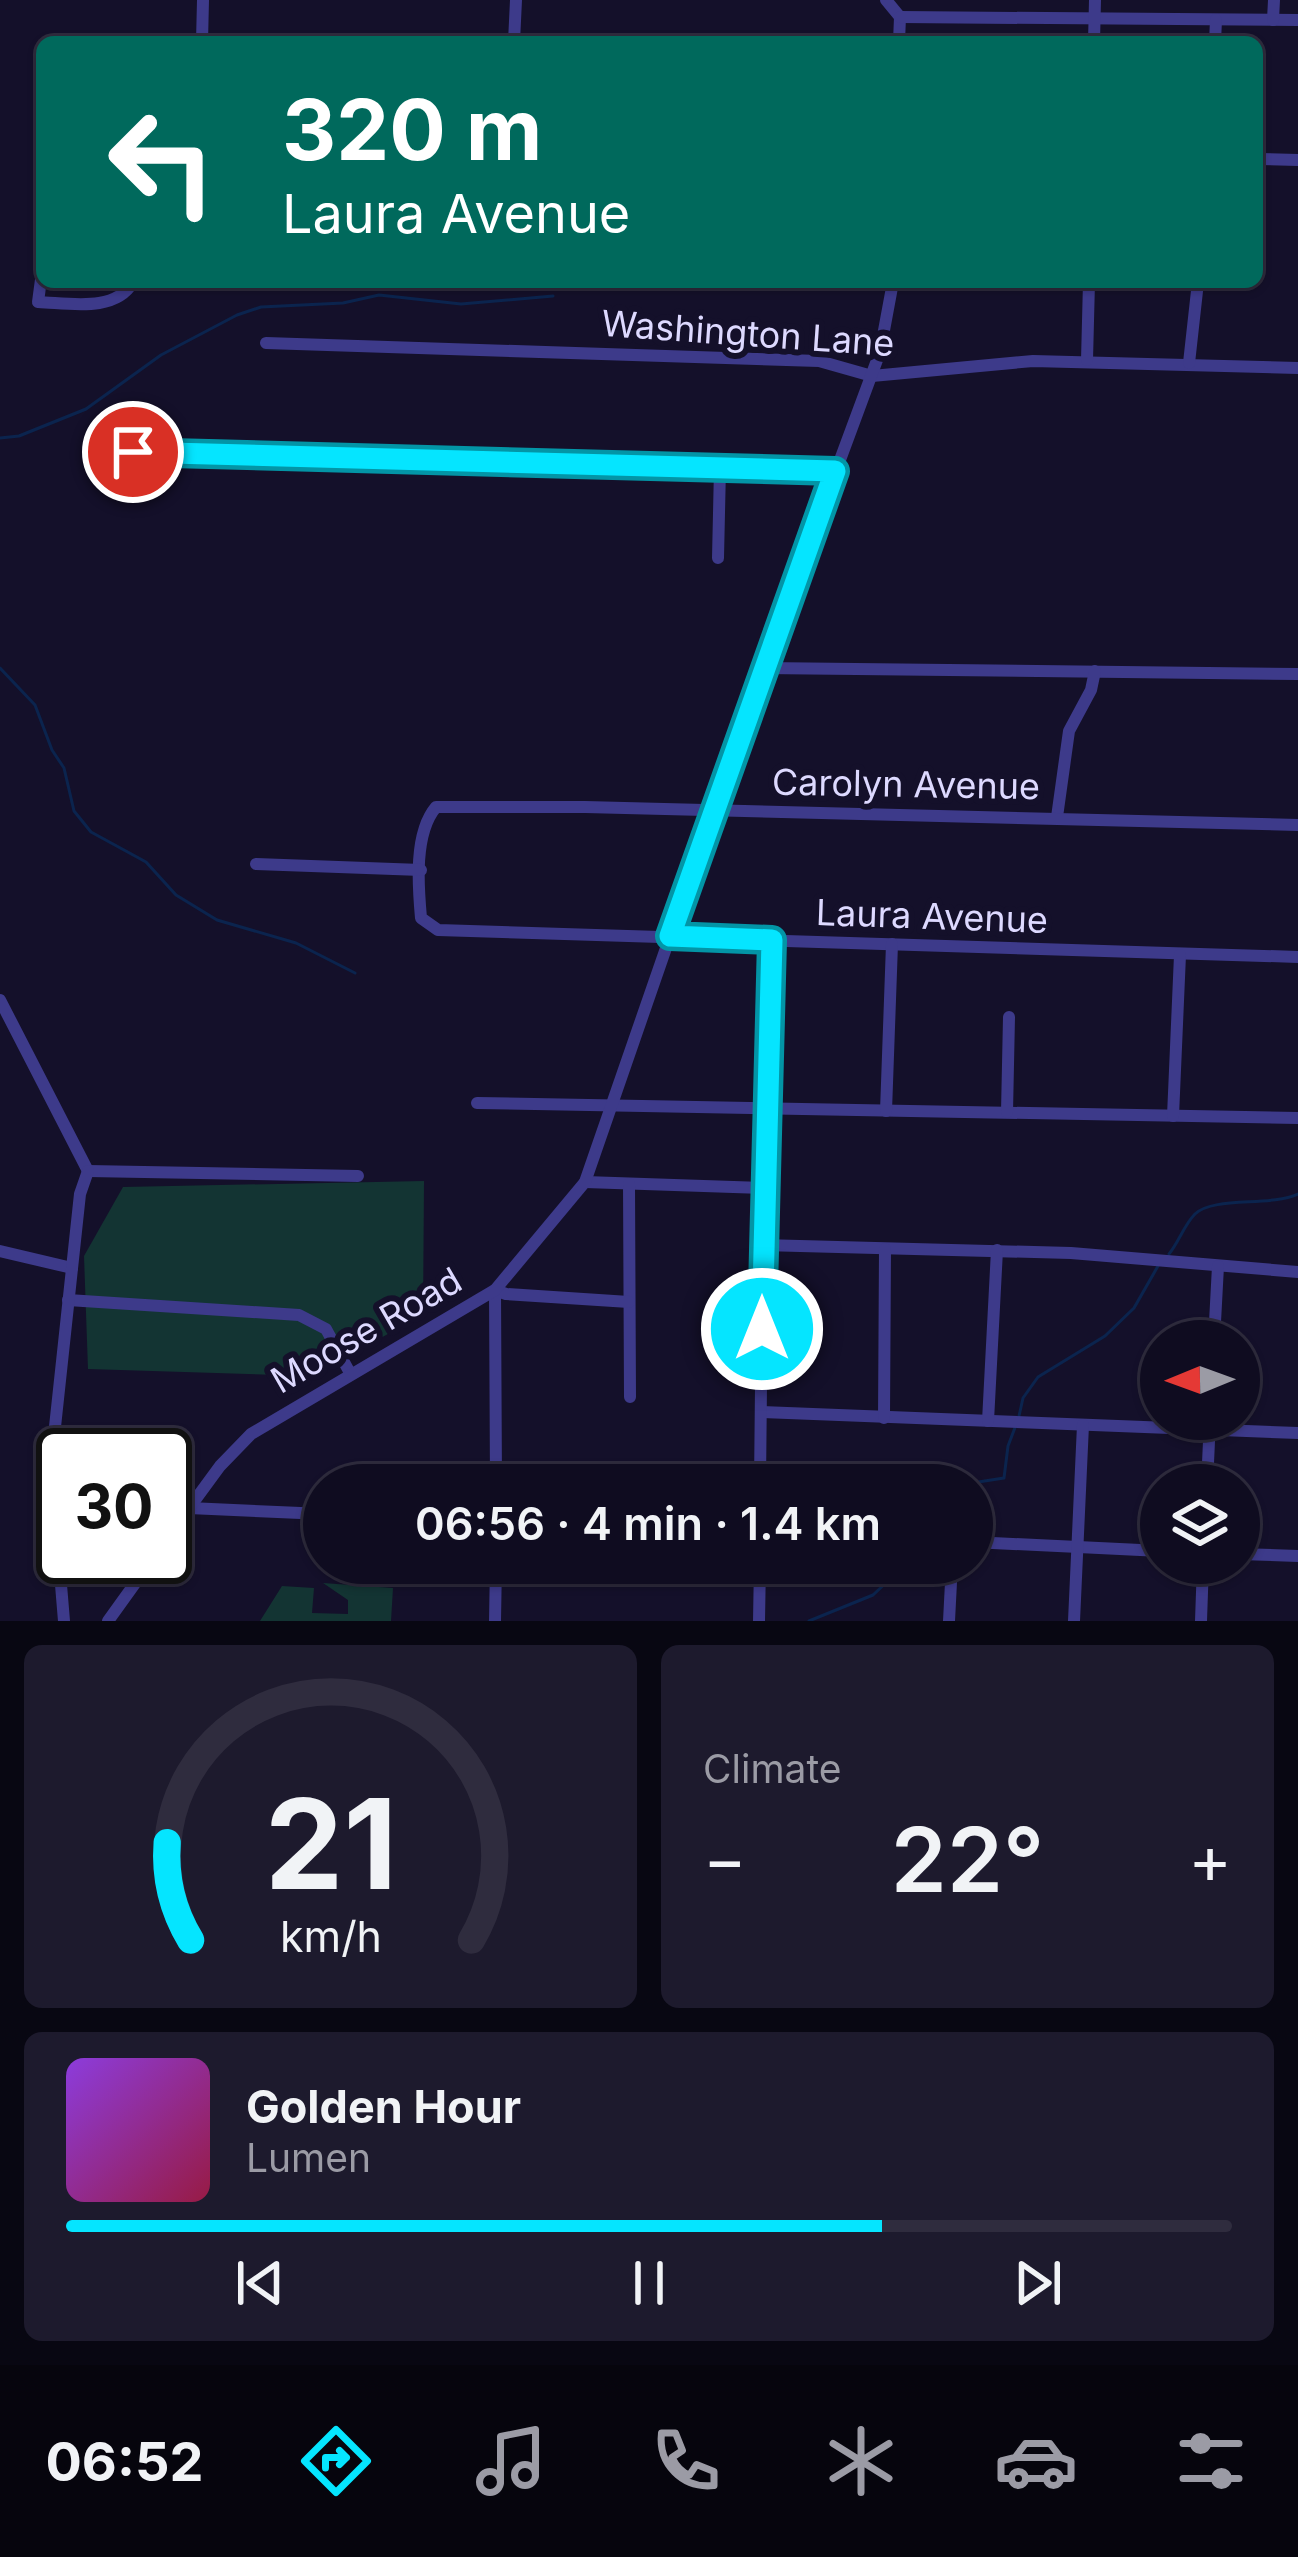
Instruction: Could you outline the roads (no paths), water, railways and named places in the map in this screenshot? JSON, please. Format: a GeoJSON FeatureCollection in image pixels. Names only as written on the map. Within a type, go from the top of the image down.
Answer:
{"type":"FeatureCollection","features":[{"type":"Feature","properties":{"kind":"street"},"geometry":{"type":"LineString","coordinates":[[202,0],[202,36]]}},
{"type":"Feature","properties":{"kind":"street"},"geometry":{"type":"LineString","coordinates":[[514,36],[517,0]]}},
{"type":"Feature","properties":{"kind":"street"},"geometry":{"type":"LineString","coordinates":[[886,0],[900,17],[899,36]]}},
{"type":"Feature","properties":{"kind":"street"},"geometry":{"type":"LineString","coordinates":[[969,16],[970,0]]}},
{"type":"Feature","properties":{"kind":"street"},"geometry":{"type":"LineString","coordinates":[[1094,36],[1095,0]]}},
{"type":"Feature","properties":{"kind":"street"},"geometry":{"type":"LineString","coordinates":[[1273,20],[1274,0]]}},
{"type":"Feature","properties":{"kind":"street"},"geometry":{"type":"LineString","coordinates":[[900,17],[1298,20]]}},
{"type":"Feature","properties":{"kind":"street"},"geometry":{"type":"LineString","coordinates":[[1215,36],[1216,20]]}},
{"type":"Feature","properties":{"kind":"street"},"geometry":{"type":"LineString","coordinates":[[1263,159],[1298,160]]}},
{"type":"Feature","properties":{"kind":"street"},"geometry":{"type":"LineString","coordinates":[[40,288],[38,302],[97,303],[127,288]]}},
{"type":"Feature","properties":{"kind":"street","name":"Moose Road"},"geometry":{"type":"LineString","coordinates":[[192,1504],[251,1434],[495,1290],[585,1182],[763,668],[872,376],[892,288]]}},
{"type":"Feature","properties":{"kind":"street"},"geometry":{"type":"LineString","coordinates":[[1087,360],[1089,288]]}},
{"type":"Feature","properties":{"kind":"street"},"geometry":{"type":"LineString","coordinates":[[1189,363],[1197,288]]}},
{"type":"Feature","properties":{"kind":"street","name":"Washington Lane"},"geometry":{"type":"LineString","coordinates":[[266,343],[819,361],[872,376],[1033,361],[1298,368]]}},
{"type":"Feature","properties":{"kind":"street"},"geometry":{"type":"LineString","coordinates":[[112,460],[133,452],[835,471]]}},
{"type":"Feature","properties":{"kind":"street"},"geometry":{"type":"LineString","coordinates":[[718,557],[720,468]]}},
{"type":"Feature","properties":{"kind":"street"},"geometry":{"type":"LineString","coordinates":[[763,668],[1298,674]]}},
{"type":"Feature","properties":{"kind":"street"},"geometry":{"type":"LineString","coordinates":[[1057,818],[1069,731],[1095,670]]}},
{"type":"Feature","properties":{"kind":"street","name":"Carolyn Avenue"},"geometry":{"type":"LineString","coordinates":[[421,870],[423,824],[436,807],[1298,825]]}},
{"type":"Feature","properties":{"kind":"street"},"geometry":{"type":"LineString","coordinates":[[256,864],[421,870]]}},
{"type":"Feature","properties":{"kind":"street","name":"Laura Avenue"},"geometry":{"type":"LineString","coordinates":[[421,870],[422,918],[438,930],[1298,957]]}},
{"type":"Feature","properties":{"kind":"street"},"geometry":{"type":"LineString","coordinates":[[760,1464],[772,940]]}},
{"type":"Feature","properties":{"kind":"street"},"geometry":{"type":"LineString","coordinates":[[886,1111],[892,944]]}},
{"type":"Feature","properties":{"kind":"street"},"geometry":{"type":"LineString","coordinates":[[1173,1116],[1180,956]]}},
{"type":"Feature","properties":{"kind":"street"},"geometry":{"type":"LineString","coordinates":[[0,1000],[88,1171],[80,1194],[51,1464],[64,1621]]}},
{"type":"Feature","properties":{"kind":"street"},"geometry":{"type":"LineString","coordinates":[[1007,1112],[1010,1017]]}},
{"type":"Feature","properties":{"kind":"street"},"geometry":{"type":"LineString","coordinates":[[477,1103],[1298,1118]]}},
{"type":"Feature","properties":{"kind":"street"},"geometry":{"type":"LineString","coordinates":[[88,1171],[358,1176]]}},
{"type":"Feature","properties":{"kind":"street"},"geometry":{"type":"LineString","coordinates":[[585,1182],[763,1188]]}},
{"type":"Feature","properties":{"kind":"street"},"geometry":{"type":"LineString","coordinates":[[629,1184],[630,1397]]}},
{"type":"Feature","properties":{"kind":"street"},"geometry":{"type":"LineString","coordinates":[[762,1245],[998,1250],[1298,1272]]}},
{"type":"Feature","properties":{"kind":"street"},"geometry":{"type":"LineString","coordinates":[[884,1418],[885,1249]]}},
{"type":"Feature","properties":{"kind":"street"},"geometry":{"type":"LineString","coordinates":[[988,1421],[998,1250]]}},
{"type":"Feature","properties":{"kind":"street"},"geometry":{"type":"LineString","coordinates":[[0,1251],[72,1268]]}},
{"type":"Feature","properties":{"kind":"street"},"geometry":{"type":"LineString","coordinates":[[1215,1320],[1218,1266]]}},
{"type":"Feature","properties":{"kind":"street"},"geometry":{"type":"LineString","coordinates":[[496,1464],[495,1290],[629,1302]]}},
{"type":"Feature","properties":{"kind":"street"},"geometry":{"type":"LineString","coordinates":[[68,1300],[298,1315],[326,1329],[350,1373]]}},
{"type":"Feature","properties":{"kind":"street"},"geometry":{"type":"LineString","coordinates":[[761,1412],[1140,1425]]}},
{"type":"Feature","properties":{"kind":"street"},"geometry":{"type":"LineString","coordinates":[[1074,1621],[1083,1425]]}},
{"type":"Feature","properties":{"kind":"street"},"geometry":{"type":"LineString","coordinates":[[1260,1429],[1298,1432]]}},
{"type":"Feature","properties":{"kind":"street"},"geometry":{"type":"LineString","coordinates":[[192,1508],[303,1513]]}},
{"type":"Feature","properties":{"kind":"street"},"geometry":{"type":"LineString","coordinates":[[993,1543],[1140,1550]]}},
{"type":"Feature","properties":{"kind":"street"},"geometry":{"type":"LineString","coordinates":[[1260,1555],[1298,1556]]}},
{"type":"Feature","properties":{"kind":"street"},"geometry":{"type":"LineString","coordinates":[[108,1621],[135,1584]]}},
{"type":"Feature","properties":{"kind":"street"},"geometry":{"type":"LineString","coordinates":[[495,1621],[496,1584]]}},
{"type":"Feature","properties":{"kind":"street"},"geometry":{"type":"LineString","coordinates":[[759,1621],[760,1584]]}},
{"type":"Feature","properties":{"kind":"street"},"geometry":{"type":"LineString","coordinates":[[949,1621],[951,1584]]}},
{"type":"Feature","properties":{"kind":"street"},"geometry":{"type":"LineString","coordinates":[[1201,1621],[1202,1584]]}},
{"type":"Feature","properties":{"kind":"waterway"},"geometry":{"type":"LineString","coordinates":[[0,438],[19,436],[86,409],[161,355],[261,307],[343,303],[379,295],[461,304],[553,296]]}},
{"type":"Feature","properties":{"kind":"waterway"},"geometry":{"type":"LineString","coordinates":[[0,668],[35,705],[64,768],[74,811],[91,832],[146,862],[176,895],[217,920],[296,943],[355,973]]}},
{"type":"Feature","properties":{"kind":"waterway"},"geometry":{"type":"LineString","coordinates":[[1169,1254],[1191,1218],[1204,1209],[1298,1194]]}},
{"type":"Feature","properties":{"kind":"waterway"},"geometry":{"type":"LineString","coordinates":[[1019,1416],[1023,1398],[1038,1377],[1105,1336],[1134,1308],[1158,1266]]}},
{"type":"Feature","properties":{"kind":"waterway"},"geometry":{"type":"LineString","coordinates":[[993,1480],[1004,1478],[1016,1425]]}},
{"type":"Feature","properties":{"kind":"waterway"},"geometry":{"type":"LineString","coordinates":[[809,1621],[873,1595],[885,1584]]}}]}
